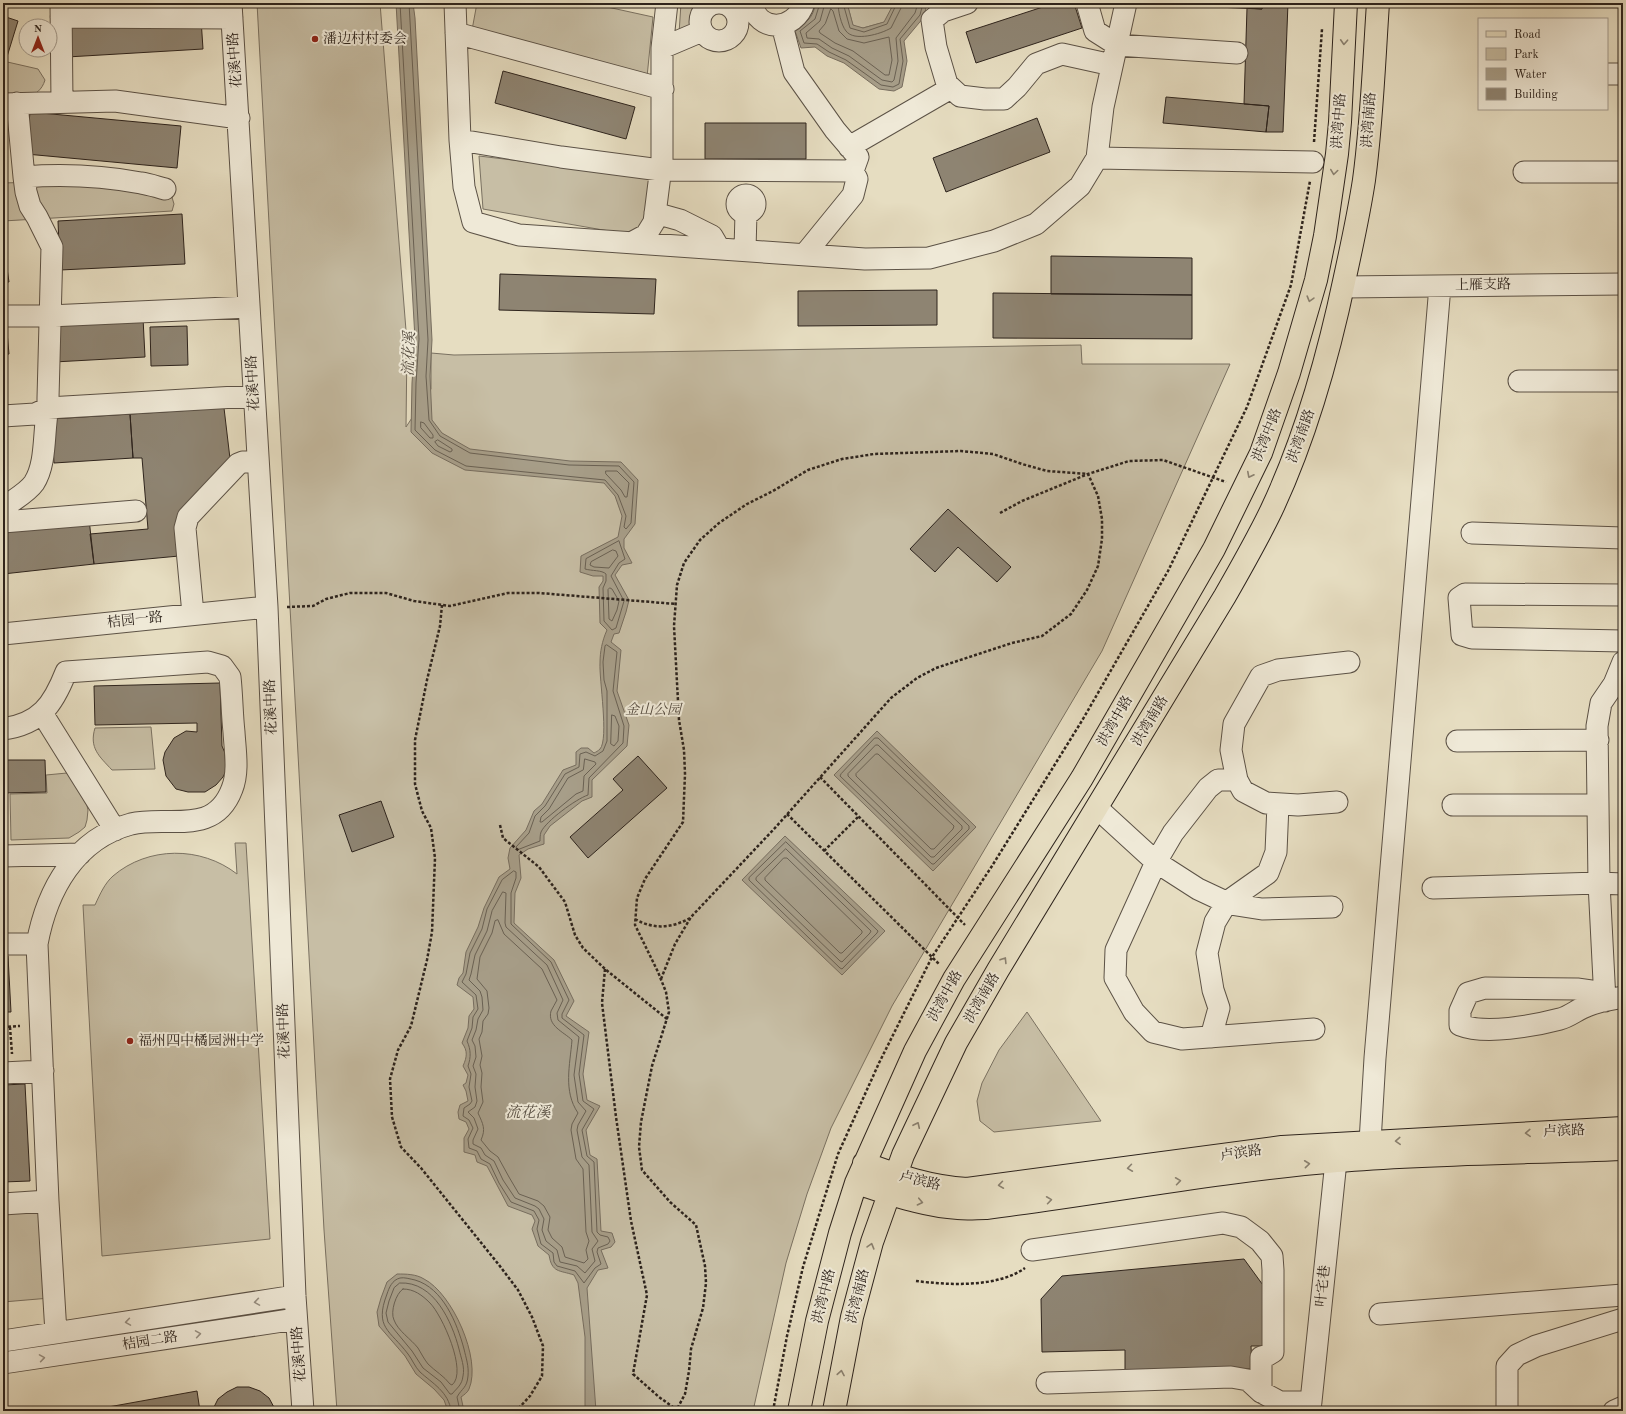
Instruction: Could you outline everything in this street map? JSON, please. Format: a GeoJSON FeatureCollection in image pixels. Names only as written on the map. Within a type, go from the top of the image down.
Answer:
{"type":"FeatureCollection","features":[{"type":"Feature","properties":{"kind":"main road","name":"洪湾中路"},"geometry":{"type":"LineString","coordinates":[[800,1411],[817,1322],[840,1233],[860,1173],[915,1051],[954,979],[978,939],[1082,778],[1214,549],[1261,453],[1289,373],[1316,280],[1325,236],[1339,128],[1346,3]]}},
{"type":"Feature","properties":{"kind":"main road","name":"洪湾南路"},"geometry":{"type":"LineString","coordinates":[[834,1411],[852,1317],[872,1242],[903,1155],[956,1044],[998,970],[1226,596],[1272,510],[1288,472],[1316,397],[1334,333],[1357,223],[1368,143],[1378,3]]}},
{"type":"Feature","properties":{"kind":"main road","name":"卢滨路"},"geometry":{"type":"LineString","coordinates":[[860,1173],[893,1184],[928,1184],[947,1188],[967,1189],[1282,1147],[1623,1128]]}},
{"type":"Feature","properties":{"kind":"main road"},"geometry":{"type":"LineString","coordinates":[[893,1184],[945,1207],[986,1208],[1243,1171],[1336,1161],[1623,1149]]}},
{"type":"Feature","properties":{"kind":"street"},"geometry":{"type":"LineString","coordinates":[[455,3],[460,140],[464,187],[473,222],[519,235],[865,258],[929,258],[994,241],[1036,224],[1080,186],[1097,158],[1103,107],[1126,3]]}},
{"type":"Feature","properties":{"kind":"street"},"geometry":{"type":"LineString","coordinates":[[633,242],[646,235],[654,222],[660,170],[663,89],[662,48],[667,3]]}},
{"type":"Feature","properties":{"kind":"street"},"geometry":{"type":"LineString","coordinates":[[662,48],[702,31],[705,36],[716,41],[727,39],[732,36],[747,7],[766,23],[782,25],[796,18],[804,3]]}},
{"type":"Feature","properties":{"kind":"street"},"geometry":{"type":"LineString","coordinates":[[967,3],[944,11],[932,20],[936,47],[947,84],[960,96],[985,99],[1004,99],[1017,87],[1036,64],[1062,54],[1112,65]]}},
{"type":"Feature","properties":{"kind":"street"},"geometry":{"type":"LineString","coordinates":[[1087,3],[1095,32],[1117,45],[1237,53]]}},
{"type":"Feature","properties":{"kind":"street"},"geometry":{"type":"LineString","coordinates":[[62,102],[61,10],[232,11]]}},
{"type":"Feature","properties":{"kind":"street","name":"花溪中路"},"geometry":{"type":"LineString","coordinates":[[232,11],[257,461],[267,607],[296,1319],[303,1411]]}},
{"type":"Feature","properties":{"kind":"street"},"geometry":{"type":"LineString","coordinates":[[782,25],[794,72],[835,130],[858,157],[852,171]]}},
{"type":"Feature","properties":{"kind":"street"},"geometry":{"type":"LineString","coordinates":[[456,33],[663,89]]}},
{"type":"Feature","properties":{"kind":"street"},"geometry":{"type":"LineString","coordinates":[[1608,74],[1623,74]]}},
{"type":"Feature","properties":{"kind":"street"},"geometry":{"type":"LineString","coordinates":[[849,147],[951,88]]}},
{"type":"Feature","properties":{"kind":"street"},"geometry":{"type":"LineString","coordinates":[[3,508],[26,492],[34,483],[40,470],[44,422],[48,408],[52,247],[30,206],[10,103],[115,101],[239,118]]}},
{"type":"Feature","properties":{"kind":"street"},"geometry":{"type":"LineString","coordinates":[[460,140],[561,157],[660,170],[852,171]]}},
{"type":"Feature","properties":{"kind":"street"},"geometry":{"type":"LineString","coordinates":[[1097,158],[1313,162]]}},
{"type":"Feature","properties":{"kind":"street"},"geometry":{"type":"LineString","coordinates":[[745,250],[746,171]]}},
{"type":"Feature","properties":{"kind":"street"},"geometry":{"type":"LineString","coordinates":[[805,254],[852,194],[857,179],[852,171]]}},
{"type":"Feature","properties":{"kind":"street"},"geometry":{"type":"LineString","coordinates":[[1524,172],[1623,172]]}},
{"type":"Feature","properties":{"kind":"street"},"geometry":{"type":"LineString","coordinates":[[24,177],[53,175],[103,178],[143,183],[153,187],[165,189]]}},
{"type":"Feature","properties":{"kind":"street"},"geometry":{"type":"LineString","coordinates":[[655,212],[680,220],[712,236],[719,248]]}},
{"type":"Feature","properties":{"kind":"street","name":"上雁支路"},"geometry":{"type":"LineString","coordinates":[[1343,287],[1623,284]]}},
{"type":"Feature","properties":{"kind":"street"},"geometry":{"type":"LineString","coordinates":[[1370,1142],[1375,1058],[1440,286]]}},
{"type":"Feature","properties":{"kind":"street"},"geometry":{"type":"LineString","coordinates":[[3,316],[50,316],[249,307]]}},
{"type":"Feature","properties":{"kind":"street"},"geometry":{"type":"LineString","coordinates":[[1519,381],[1623,381]]}},
{"type":"Feature","properties":{"kind":"street"},"geometry":{"type":"LineString","coordinates":[[3,416],[35,414],[48,408],[254,396]]}},
{"type":"Feature","properties":{"kind":"street"},"geometry":{"type":"LineString","coordinates":[[193,614],[185,528],[188,517],[238,464],[242,462],[257,461]]}},
{"type":"Feature","properties":{"kind":"street"},"geometry":{"type":"LineString","coordinates":[[3,522],[136,511]]}},
{"type":"Feature","properties":{"kind":"street"},"geometry":{"type":"LineString","coordinates":[[1472,533],[1623,538]]}},
{"type":"Feature","properties":{"kind":"street"},"geometry":{"type":"LineString","coordinates":[[1623,595],[1465,594],[1459,598],[1462,635],[1467,637],[1623,641]]}},
{"type":"Feature","properties":{"kind":"street","name":"桔园一路"},"geometry":{"type":"LineString","coordinates":[[3,634],[267,607]]}},
{"type":"Feature","properties":{"kind":"street"},"geometry":{"type":"LineString","coordinates":[[3,729],[16,727],[29,722],[42,713],[57,695],[66,672],[208,662],[222,666],[230,677],[236,771],[232,791],[225,803],[217,812],[208,818],[177,822],[132,824],[115,830],[97,840],[71,862],[62,874],[40,928],[37,944],[48,1201],[56,1333]]}},
{"type":"Feature","properties":{"kind":"street"},"geometry":{"type":"LineString","coordinates":[[1337,802],[1298,805],[1266,803],[1243,791],[1237,780],[1231,750],[1234,724],[1261,676],[1278,670],[1349,662]]}},
{"type":"Feature","properties":{"kind":"street"},"geometry":{"type":"LineString","coordinates":[[1614,999],[1599,883],[1597,726],[1601,703],[1614,684],[1623,662]]}},
{"type":"Feature","properties":{"kind":"street"},"geometry":{"type":"LineString","coordinates":[[42,713],[115,830]]}},
{"type":"Feature","properties":{"kind":"street"},"geometry":{"type":"LineString","coordinates":[[1457,741],[1598,740]]}},
{"type":"Feature","properties":{"kind":"street"},"geometry":{"type":"LineString","coordinates":[[1237,780],[1218,780],[1208,788],[1173,833],[1156,862],[1116,950],[1115,978],[1134,1012],[1153,1032],[1182,1039],[1314,1030]]}},
{"type":"Feature","properties":{"kind":"street"},"geometry":{"type":"LineString","coordinates":[[1211,1037],[1219,1008],[1213,990],[1207,953],[1214,922],[1227,902],[1268,873],[1276,852],[1278,804]]}},
{"type":"Feature","properties":{"kind":"street"},"geometry":{"type":"LineString","coordinates":[[1453,805],[1598,805]]}},
{"type":"Feature","properties":{"kind":"street"},"geometry":{"type":"LineString","coordinates":[[1097,808],[1156,862],[1198,889],[1227,902],[1262,909],[1332,907]]}},
{"type":"Feature","properties":{"kind":"street"},"geometry":{"type":"LineString","coordinates":[[3,856],[80,854]]}},
{"type":"Feature","properties":{"kind":"street"},"geometry":{"type":"LineString","coordinates":[[1433,888],[1599,883],[1623,884]]}},
{"type":"Feature","properties":{"kind":"street"},"geometry":{"type":"LineString","coordinates":[[3,944],[37,944]]}},
{"type":"Feature","properties":{"kind":"street"},"geometry":{"type":"LineString","coordinates":[[1485,988],[1577,989],[1591,991],[1614,999],[1587,1006],[1561,1019],[1539,1023],[1498,1029],[1470,1029],[1460,1024],[1460,1011],[1468,994],[1485,988]]}},
{"type":"Feature","properties":{"kind":"street"},"geometry":{"type":"LineString","coordinates":[[8,1072],[43,1071]]}},
{"type":"Feature","properties":{"kind":"street","name":"叶宅巷"},"geometry":{"type":"LineString","coordinates":[[1311,1406],[1336,1161]]}},
{"type":"Feature","properties":{"kind":"street"},"geometry":{"type":"LineString","coordinates":[[3,1204],[48,1201]]}},
{"type":"Feature","properties":{"kind":"street"},"geometry":{"type":"LineString","coordinates":[[1032,1250],[1223,1223],[1241,1227],[1260,1241],[1272,1256],[1273,1352],[1261,1357],[1261,1392]]}},
{"type":"Feature","properties":{"kind":"street"},"geometry":{"type":"LineString","coordinates":[[1380,1314],[1623,1295]]}},
{"type":"Feature","properties":{"kind":"street","name":"桔园二路"},"geometry":{"type":"LineString","coordinates":[[3,1341],[295,1296]]}},
{"type":"Feature","properties":{"kind":"street","name":"桔园二路"},"geometry":{"type":"LineString","coordinates":[[3,1363],[296,1319]]}},
{"type":"Feature","properties":{"kind":"street"},"geometry":{"type":"LineString","coordinates":[[1507,1411],[1508,1366],[1517,1355],[1536,1346],[1623,1319]]}},
{"type":"Feature","properties":{"kind":"street"},"geometry":{"type":"LineString","coordinates":[[1047,1383],[1231,1377],[1248,1380],[1261,1392],[1280,1402],[1311,1406]]}},
{"type":"Feature","properties":{"kind":"street"},"geometry":{"type":"LineString","coordinates":[[1614,1411],[1623,1407]]}},
{"type":"Feature","properties":{"kind":"path"},"geometry":{"type":"LineString","coordinates":[[773,1411],[787,1336],[803,1267],[838,1154],[879,1063],[932,957],[958,919],[1083,719],[1160,585],[1247,407],[1291,285],[1313,162],[1323,26]]}},
{"type":"Feature","properties":{"kind":"path"},"geometry":{"type":"LineString","coordinates":[[605,969],[602,1003],[616,1117],[631,1220],[647,1295],[633,1374],[659,1397],[677,1410],[685,1394],[691,1348],[703,1308],[706,1283],[705,1266],[696,1226],[670,1202],[642,1170],[639,1147],[641,1122],[652,1066],[669,1012],[666,992],[635,925],[635,919],[637,898],[645,880],[682,822],[685,774],[684,750],[679,720],[676,682],[674,626],[678,585],[684,563],[700,540],[747,504],[773,491],[808,470],[842,459],[874,454],[961,451],[993,454],[1047,471],[1088,474]]}},
{"type":"Feature","properties":{"kind":"path"},"geometry":{"type":"LineString","coordinates":[[1000,513],[1022,501],[1088,474],[1129,461],[1163,460],[1212,477]]}},
{"type":"Feature","properties":{"kind":"path"},"geometry":{"type":"LineString","coordinates":[[661,979],[676,944],[691,917],[787,814],[891,698],[917,678],[936,668],[1012,643],[1042,636],[1071,614],[1087,590],[1098,566],[1102,539],[1102,518],[1098,496],[1088,474]]}},
{"type":"Feature","properties":{"kind":"path"},"geometry":{"type":"LineString","coordinates":[[267,607],[313,606],[326,599],[350,593],[386,593],[414,600],[450,606],[508,593],[539,593],[676,604]]}},
{"type":"Feature","properties":{"kind":"path"},"geometry":{"type":"LineString","coordinates":[[442,605],[440,626],[415,740],[415,784],[422,811],[430,828],[435,858],[432,932],[427,960],[411,1026],[398,1050],[390,1079],[392,1117],[401,1147],[421,1168],[518,1290],[532,1317],[543,1346],[542,1376],[530,1396],[516,1411]]}},
{"type":"Feature","properties":{"kind":"path"},"geometry":{"type":"LineString","coordinates":[[820,777],[978,939]]}},
{"type":"Feature","properties":{"kind":"path"},"geometry":{"type":"LineString","coordinates":[[787,814],[954,979]]}},
{"type":"Feature","properties":{"kind":"path"},"geometry":{"type":"LineString","coordinates":[[824,851],[859,816]]}},
{"type":"Feature","properties":{"kind":"path"},"geometry":{"type":"LineString","coordinates":[[500,825],[503,838],[539,867],[565,902],[575,935],[583,948],[605,969],[667,1019]]}},
{"type":"Feature","properties":{"kind":"path"},"geometry":{"type":"LineString","coordinates":[[635,919],[649,925],[670,926],[679,924],[691,917]]}},
{"type":"Feature","properties":{"kind":"path"},"geometry":{"type":"LineString","coordinates":[[8,1072],[10,1027]]}},
{"type":"Feature","properties":{"kind":"path"},"geometry":{"type":"LineString","coordinates":[[916,1281],[946,1284],[1004,1279],[1024,1269],[1032,1258],[1032,1250]]}},
{"type":"Feature","properties":{"kind":"green space","name":"金山公园"},"geometry":{"type":"Polygon","coordinates":[[[257,3],[380,3],[407,343],[406,427],[431,389],[431,353],[454,355],[1081,345],[1082,364],[1230,364],[1102,651],[892,1006],[831,1128],[807,1194],[786,1263],[753,1411],[337,1411],[324,1230],[257,3]]]}},
{"type":"Feature","properties":{"kind":"green space"},"geometry":{"type":"Polygon","coordinates":[[[477,3],[589,3],[653,17],[647,77],[472,30],[477,3]]]}},
{"type":"Feature","properties":{"kind":"green space"},"geometry":{"type":"Polygon","coordinates":[[[681,3],[702,3],[700,4],[693,25],[679,34],[681,3]]]}},
{"type":"Feature","properties":{"kind":"green space"},"geometry":{"type":"Polygon","coordinates":[[[847,3],[894,3],[885,22],[863,28],[853,26],[847,3]]]}},
{"type":"Feature","properties":{"kind":"green space"},"geometry":{"type":"Polygon","coordinates":[[[3,61],[38,69],[45,80],[42,86],[34,94],[28,96],[3,99],[3,61]]]}},
{"type":"Feature","properties":{"kind":"green space"},"geometry":{"type":"Polygon","coordinates":[[[479,156],[653,177],[642,229],[626,234],[483,209],[479,156]]]}},
{"type":"Feature","properties":{"kind":"green space"},"geometry":{"type":"Polygon","coordinates":[[[36,182],[171,194],[174,204],[172,211],[3,221],[3,183],[36,182]]]}},
{"type":"Feature","properties":{"kind":"green space"},"geometry":{"type":"Polygon","coordinates":[[[151,727],[155,769],[112,770],[99,756],[94,746],[93,735],[95,728],[151,727]]]}},
{"type":"Feature","properties":{"kind":"green space"},"geometry":{"type":"Polygon","coordinates":[[[67,773],[85,797],[88,810],[85,827],[69,838],[11,840],[10,794],[47,793],[46,775],[67,773]]]}},
{"type":"Feature","properties":{"kind":"green space"},"geometry":{"type":"Polygon","coordinates":[[[235,843],[246,843],[270,1239],[102,1256],[83,905],[95,905],[108,882],[113,876],[127,866],[142,859],[158,855],[175,853],[191,854],[207,858],[223,865],[237,874],[235,843]]]}},
{"type":"Feature","properties":{"kind":"green space"},"geometry":{"type":"Polygon","coordinates":[[[1027,1012],[1101,1121],[994,1132],[980,1121],[977,1101],[982,1083],[999,1050],[1027,1012]]]}},
{"type":"Feature","properties":{"kind":"green space"},"geometry":{"type":"Polygon","coordinates":[[[43,1209],[50,1298],[3,1302],[3,1212],[43,1209]]]}},
{"type":"Feature","properties":{"kind":"water","name":"流花溪"},"geometry":{"type":"Polygon","coordinates":[[[396,3],[413,3],[415,18],[432,340],[430,376],[432,420],[442,433],[470,449],[570,461],[621,462],[638,480],[635,524],[624,539],[624,548],[632,563],[622,565],[615,575],[629,600],[619,633],[614,634],[611,642],[621,650],[617,691],[629,725],[627,746],[592,780],[592,797],[582,801],[550,826],[544,835],[544,844],[528,849],[519,855],[521,878],[515,893],[514,923],[554,960],[574,1001],[566,1016],[589,1032],[583,1074],[587,1100],[600,1106],[586,1130],[590,1155],[597,1159],[601,1231],[612,1233],[615,1242],[611,1247],[601,1250],[608,1268],[598,1270],[587,1288],[596,1411],[585,1411],[585,1337],[578,1283],[574,1275],[554,1268],[550,1261],[549,1255],[538,1246],[532,1229],[535,1221],[532,1215],[508,1206],[487,1166],[477,1162],[475,1155],[464,1152],[464,1138],[469,1129],[466,1122],[459,1119],[458,1112],[460,1105],[468,1101],[463,1085],[466,1083],[468,1075],[463,1066],[466,1054],[462,1043],[468,1028],[469,1016],[474,1009],[473,997],[457,985],[459,978],[463,973],[466,952],[478,927],[484,908],[499,877],[510,869],[508,858],[510,848],[526,830],[534,811],[542,804],[563,770],[576,765],[576,752],[581,748],[588,748],[594,753],[600,749],[603,743],[604,722],[600,659],[607,630],[600,623],[599,587],[603,581],[603,576],[593,576],[580,572],[581,556],[618,537],[622,516],[615,496],[604,483],[465,470],[432,453],[411,432],[415,339],[396,3]]]}},
{"type":"Feature","properties":{"kind":"water"},"geometry":{"type":"Polygon","coordinates":[[[816,3],[847,3],[853,25],[863,28],[884,22],[894,3],[927,3],[924,17],[904,41],[907,61],[902,87],[894,91],[879,89],[844,63],[827,56],[815,47],[801,48],[794,28],[803,24],[809,19],[816,3]]]}},
{"type":"Feature","properties":{"kind":"water"},"geometry":{"type":"Polygon","coordinates":[[[877,731],[976,827],[933,871],[834,775],[877,731]]]}},
{"type":"Feature","properties":{"kind":"water"},"geometry":{"type":"Polygon","coordinates":[[[785,836],[885,931],[842,975],[742,880],[785,836]]]}},
{"type":"Feature","properties":{"kind":"water"},"geometry":{"type":"Polygon","coordinates":[[[397,1274],[418,1276],[435,1287],[445,1298],[462,1328],[468,1345],[472,1376],[468,1390],[461,1397],[464,1411],[448,1411],[444,1400],[434,1389],[416,1374],[405,1356],[379,1326],[377,1312],[381,1298],[387,1282],[397,1274]]]}},
{"type":"Feature","properties":{"kind":"building"},"geometry":{"type":"Polygon","coordinates":[[[1055,3],[1074,3],[1082,28],[976,63],[966,32],[1055,3]]]}},
{"type":"Feature","properties":{"kind":"building"},"geometry":{"type":"Polygon","coordinates":[[[1170,3],[1263,3],[1262,9],[1170,5],[1170,3]]]}},
{"type":"Feature","properties":{"kind":"building"},"geometry":{"type":"Polygon","coordinates":[[[1263,3],[1288,3],[1283,132],[1266,132],[1269,106],[1244,104],[1247,8],[1262,9],[1263,3]]]}},
{"type":"Feature","properties":{"kind":"building"},"geometry":{"type":"Polygon","coordinates":[[[3,16],[18,21],[6,60],[3,59],[3,16]]]}},
{"type":"Feature","properties":{"kind":"building"},"geometry":{"type":"Polygon","coordinates":[[[201,19],[203,49],[67,57],[65,27],[201,19]]]}},
{"type":"Feature","properties":{"kind":"building"},"geometry":{"type":"Polygon","coordinates":[[[503,71],[635,107],[626,139],[495,103],[503,71]]]}},
{"type":"Feature","properties":{"kind":"building"},"geometry":{"type":"Polygon","coordinates":[[[1166,97],[1269,106],[1266,132],[1163,123],[1166,97]]]}},
{"type":"Feature","properties":{"kind":"building"},"geometry":{"type":"Polygon","coordinates":[[[30,112],[181,126],[177,168],[26,154],[30,112]]]}},
{"type":"Feature","properties":{"kind":"building"},"geometry":{"type":"Polygon","coordinates":[[[1037,118],[1050,152],[946,192],[933,158],[1037,118]]]}},
{"type":"Feature","properties":{"kind":"building"},"geometry":{"type":"Polygon","coordinates":[[[705,123],[806,123],[806,159],[705,159],[705,123]]]}},
{"type":"Feature","properties":{"kind":"building"},"geometry":{"type":"Polygon","coordinates":[[[182,214],[185,264],[60,270],[58,221],[182,214]]]}},
{"type":"Feature","properties":{"kind":"building"},"geometry":{"type":"Polygon","coordinates":[[[3,241],[9,282],[3,282],[3,241]]]}},
{"type":"Feature","properties":{"kind":"building"},"geometry":{"type":"Polygon","coordinates":[[[1051,256],[1192,258],[1192,295],[1051,294],[1051,256]]]}},
{"type":"Feature","properties":{"kind":"building"},"geometry":{"type":"Polygon","coordinates":[[[500,274],[656,279],[654,314],[499,310],[500,274]]]}},
{"type":"Feature","properties":{"kind":"building"},"geometry":{"type":"Polygon","coordinates":[[[937,290],[937,325],[798,326],[798,291],[937,290]]]}},
{"type":"Feature","properties":{"kind":"building"},"geometry":{"type":"Polygon","coordinates":[[[993,293],[1192,295],[1192,339],[993,338],[993,293]]]}},
{"type":"Feature","properties":{"kind":"building"},"geometry":{"type":"Polygon","coordinates":[[[143,318],[145,357],[54,362],[52,324],[143,318]]]}},
{"type":"Feature","properties":{"kind":"building"},"geometry":{"type":"Polygon","coordinates":[[[3,321],[6,321],[9,354],[3,355],[3,321]]]}},
{"type":"Feature","properties":{"kind":"building"},"geometry":{"type":"Polygon","coordinates":[[[187,326],[188,365],[151,366],[150,327],[187,326]]]}},
{"type":"Feature","properties":{"kind":"building"},"geometry":{"type":"Polygon","coordinates":[[[224,408],[231,467],[179,536],[179,556],[94,564],[90,534],[148,529],[142,458],[133,458],[130,414],[224,408]]]}},
{"type":"Feature","properties":{"kind":"building"},"geometry":{"type":"Polygon","coordinates":[[[130,414],[133,458],[54,463],[51,419],[130,414]]]}},
{"type":"Feature","properties":{"kind":"building"},"geometry":{"type":"Polygon","coordinates":[[[948,509],[1011,567],[997,582],[958,547],[935,572],[910,549],[948,509]]]}},
{"type":"Feature","properties":{"kind":"building"},"geometry":{"type":"Polygon","coordinates":[[[89,519],[94,564],[3,574],[3,529],[89,519]]]}},
{"type":"Feature","properties":{"kind":"building"},"geometry":{"type":"Polygon","coordinates":[[[220,683],[222,746],[225,753],[226,771],[216,785],[205,792],[188,792],[176,789],[166,776],[163,760],[165,752],[174,738],[186,731],[197,732],[197,723],[95,725],[94,686],[220,683]]]}},
{"type":"Feature","properties":{"kind":"building"},"geometry":{"type":"Polygon","coordinates":[[[638,756],[667,788],[588,858],[570,837],[623,790],[613,779],[638,756]]]}},
{"type":"Feature","properties":{"kind":"building"},"geometry":{"type":"Polygon","coordinates":[[[3,760],[45,760],[46,792],[3,793],[3,760]]]}},
{"type":"Feature","properties":{"kind":"building"},"geometry":{"type":"Polygon","coordinates":[[[381,801],[394,837],[352,852],[339,815],[381,801]]]}},
{"type":"Feature","properties":{"kind":"building"},"geometry":{"type":"Polygon","coordinates":[[[3,956],[8,956],[11,1012],[3,1012],[3,956]]]}},
{"type":"Feature","properties":{"kind":"building"},"geometry":{"type":"Polygon","coordinates":[[[25,1084],[30,1181],[3,1182],[3,1085],[25,1084]]]}},
{"type":"Feature","properties":{"kind":"building"},"geometry":{"type":"Polygon","coordinates":[[[1244,1259],[1268,1292],[1269,1346],[1251,1346],[1252,1369],[1125,1371],[1125,1350],[1042,1352],[1041,1299],[1062,1276],[1244,1259]]]}},
{"type":"Feature","properties":{"kind":"building"},"geometry":{"type":"Polygon","coordinates":[[[237,1387],[249,1387],[260,1391],[269,1398],[276,1411],[212,1411],[218,1399],[237,1387]]]}},
{"type":"Feature","properties":{"kind":"building"},"geometry":{"type":"Polygon","coordinates":[[[197,1391],[200,1411],[86,1411],[197,1391]]]}},
{"type":"Feature","properties":{"kind":"place","name":"潘边村村委会"},"geometry":{"type":"Point","coordinates":[315,39]}},
{"type":"Feature","properties":{"kind":"place","name":"福州四中橘园洲中学"},"geometry":{"type":"Point","coordinates":[130,1041]}}]}
